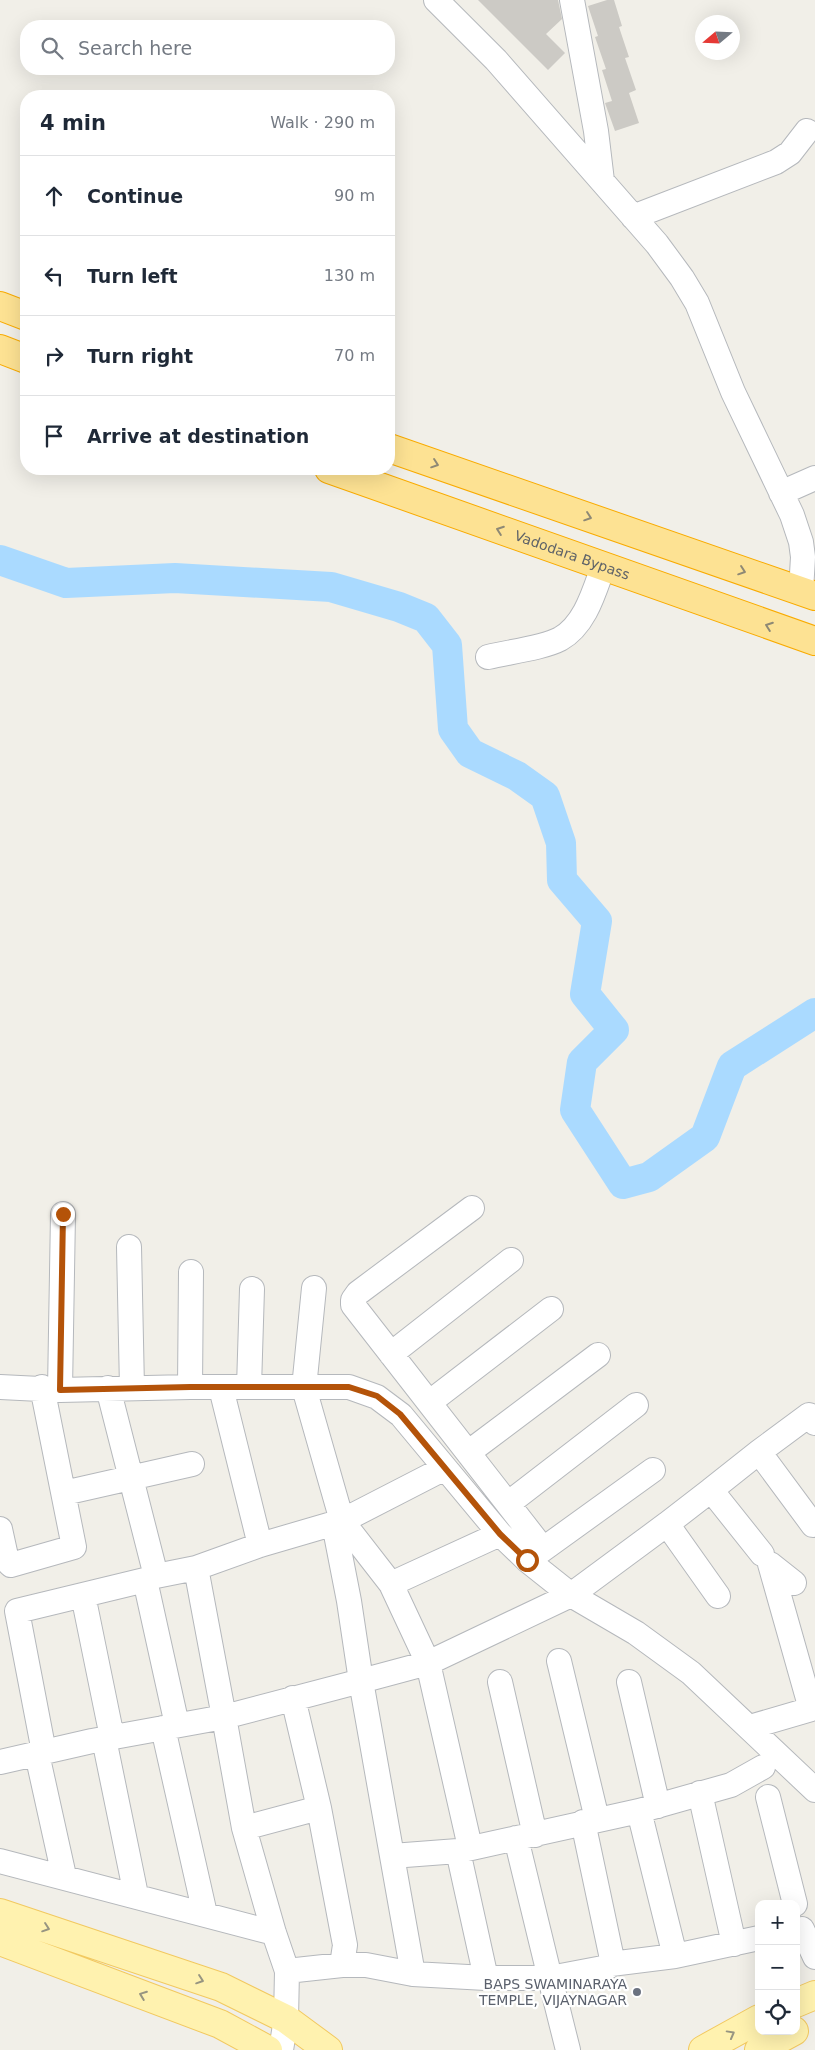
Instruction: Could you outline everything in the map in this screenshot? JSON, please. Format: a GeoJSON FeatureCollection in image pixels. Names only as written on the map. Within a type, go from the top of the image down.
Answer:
{"type":"FeatureCollection","features":[{"type":"Feature","properties":{"kind":"highway"},"geometry":{"type":"LineString","coordinates":[[0,306],[20,314]]}},
{"type":"Feature","properties":{"kind":"highway"},"geometry":{"type":"LineString","coordinates":[[0,349],[20,357]]}},
{"type":"Feature","properties":{"kind":"highway"},"geometry":{"type":"LineString","coordinates":[[395,450],[810,595]]}},
{"type":"Feature","properties":{"kind":"highway","name":"Vadodara Bypass"},"geometry":{"type":"LineString","coordinates":[[346,475],[815,641]]}},
{"type":"Feature","properties":{"kind":"main road"},"geometry":{"type":"LineString","coordinates":[[0,1913],[221,1987],[286,2019],[328,2050]]}},
{"type":"Feature","properties":{"kind":"main road"},"geometry":{"type":"LineString","coordinates":[[0,1941],[220,2024],[268,2050]]}},
{"type":"Feature","properties":{"kind":"main road"},"geometry":{"type":"LineString","coordinates":[[800,2001],[815,1995]]}},
{"type":"Feature","properties":{"kind":"main road"},"geometry":{"type":"LineString","coordinates":[[800,2028],[815,2020]]}},
{"type":"Feature","properties":{"kind":"main road"},"geometry":{"type":"LineString","coordinates":[[703,2050],[755,2021]]}},
{"type":"Feature","properties":{"kind":"main road"},"geometry":{"type":"LineString","coordinates":[[759,2050],[787,2035]]}},
{"type":"Feature","properties":{"kind":"street"},"geometry":{"type":"LineString","coordinates":[[436,0],[496,60],[672,264],[697,304],[733,392],[792,515],[801,542],[809,558],[810,595]]}},
{"type":"Feature","properties":{"kind":"street"},"geometry":{"type":"LineString","coordinates":[[570,3],[596,131],[602,181]]}},
{"type":"Feature","properties":{"kind":"street"},"geometry":{"type":"LineString","coordinates":[[633,217],[776,162],[790,152],[806,131]]}},
{"type":"Feature","properties":{"kind":"street"},"geometry":{"type":"LineString","coordinates":[[781,493],[815,478]]}},
{"type":"Feature","properties":{"kind":"street"},"geometry":{"type":"LineString","coordinates":[[488,657],[546,644],[560,638],[579,621],[590,601],[603,567]]}},
{"type":"Feature","properties":{"kind":"street"},"geometry":{"type":"LineString","coordinates":[[472,1208],[358,1293],[353,1300],[353,1305],[509,1503],[535,1554],[571,1595],[636,1633],[691,1673],[815,1790]]}},
{"type":"Feature","properties":{"kind":"street"},"geometry":{"type":"LineString","coordinates":[[0,1529],[7,1562],[11,1565],[73,1549],[75,1544],[64,1493],[51,1388],[63,1214]]}},
{"type":"Feature","properties":{"kind":"street"},"geometry":{"type":"LineString","coordinates":[[129,1247],[120,1388],[130,1478],[150,1578],[170,1726],[205,1914]]}},
{"type":"Feature","properties":{"kind":"street"},"geometry":{"type":"LineString","coordinates":[[392,1354],[511,1260]]}},
{"type":"Feature","properties":{"kind":"street"},"geometry":{"type":"LineString","coordinates":[[190,1387],[191,1272]]}},
{"type":"Feature","properties":{"kind":"street"},"geometry":{"type":"LineString","coordinates":[[314,1288],[304,1388],[338,1522],[362,1681],[413,1974]]}},
{"type":"Feature","properties":{"kind":"street"},"geometry":{"type":"LineString","coordinates":[[249,1388],[252,1289]]}},
{"type":"Feature","properties":{"kind":"street"},"geometry":{"type":"LineString","coordinates":[[430,1402],[551,1309]]}},
{"type":"Feature","properties":{"kind":"street"},"geometry":{"type":"LineString","coordinates":[[469,1452],[598,1355]]}},
{"type":"Feature","properties":{"kind":"street"},"geometry":{"type":"LineString","coordinates":[[0,1386],[51,1388],[349,1387],[377,1396],[400,1414],[500,1534],[535,1554]]}},
{"type":"Feature","properties":{"kind":"street"},"geometry":{"type":"LineString","coordinates":[[221,1388],[260,1545]]}},
{"type":"Feature","properties":{"kind":"street"},"geometry":{"type":"LineString","coordinates":[[509,1503],[636,1406]]}},
{"type":"Feature","properties":{"kind":"street"},"geometry":{"type":"LineString","coordinates":[[0,1762],[108,1738],[224,1717],[428,1663],[571,1595],[667,1524],[759,1452],[813,1416]]}},
{"type":"Feature","properties":{"kind":"street"},"geometry":{"type":"LineString","coordinates":[[759,1452],[814,1525]]}},
{"type":"Feature","properties":{"kind":"street"},"geometry":{"type":"LineString","coordinates":[[64,1493],[192,1464]]}},
{"type":"Feature","properties":{"kind":"street"},"geometry":{"type":"LineString","coordinates":[[64,1876],[40,1753],[9,1614],[196,1568],[260,1545],[338,1522],[445,1468]]}},
{"type":"Feature","properties":{"kind":"street"},"geometry":{"type":"LineString","coordinates":[[535,1554],[653,1470]]}},
{"type":"Feature","properties":{"kind":"street"},"geometry":{"type":"LineString","coordinates":[[711,1490],[762,1554]]}},
{"type":"Feature","properties":{"kind":"street"},"geometry":{"type":"LineString","coordinates":[[338,1522],[391,1584],[428,1663],[464,1849],[486,1978]]}},
{"type":"Feature","properties":{"kind":"street"},"geometry":{"type":"LineString","coordinates":[[667,1524],[718,1596]]}},
{"type":"Feature","properties":{"kind":"street"},"geometry":{"type":"LineString","coordinates":[[391,1584],[500,1534]]}},
{"type":"Feature","properties":{"kind":"street"},"geometry":{"type":"LineString","coordinates":[[750,1727],[813,1709],[770,1564],[794,1583]]}},
{"type":"Feature","properties":{"kind":"street"},"geometry":{"type":"LineString","coordinates":[[196,1568],[244,1828],[274,1933],[287,1971],[286,2019],[282,2050]]}},
{"type":"Feature","properties":{"kind":"street"},"geometry":{"type":"LineString","coordinates":[[83,1595],[136,1896]]}},
{"type":"Feature","properties":{"kind":"street"},"geometry":{"type":"LineString","coordinates":[[559,1661],[590,1821],[612,1959],[611,1964]]}},
{"type":"Feature","properties":{"kind":"street"},"geometry":{"type":"LineString","coordinates":[[500,1682],[550,1978],[568,2050]]}},
{"type":"Feature","properties":{"kind":"street"},"geometry":{"type":"LineString","coordinates":[[628,1682],[648,1808],[675,1956]]}},
{"type":"Feature","properties":{"kind":"street"},"geometry":{"type":"LineString","coordinates":[[293,1698],[319,1808],[345,1945],[342,1965]]}},
{"type":"Feature","properties":{"kind":"street"},"geometry":{"type":"LineString","coordinates":[[392,1856],[464,1849],[526,1837],[648,1808],[731,1785],[763,1767]]}},
{"type":"Feature","properties":{"kind":"street"},"geometry":{"type":"LineString","coordinates":[[700,1793],[734,1944]]}},
{"type":"Feature","properties":{"kind":"street"},"geometry":{"type":"LineString","coordinates":[[768,1797],[794,1900]]}},
{"type":"Feature","properties":{"kind":"street"},"geometry":{"type":"LineString","coordinates":[[244,1828],[319,1808]]}},
{"type":"Feature","properties":{"kind":"street"},"geometry":{"type":"LineString","coordinates":[[0,1860],[274,1933]]}},
{"type":"Feature","properties":{"kind":"street"},"geometry":{"type":"LineString","coordinates":[[800,1926],[815,1957]]}},
{"type":"Feature","properties":{"kind":"street"},"geometry":{"type":"LineString","coordinates":[[287,1971],[342,1965],[366,1965],[413,1974],[486,1978],[550,1978],[608,1967],[611,1964],[675,1956],[755,1939]]}},
{"type":"Feature","properties":{"kind":"building"},"geometry":{"type":"Polygon","coordinates":[[[478,0],[558,0],[562,19],[546,34],[565,53],[548,70],[478,0]]]}},
{"type":"Feature","properties":{"kind":"building"},"geometry":{"type":"Polygon","coordinates":[[[607,0],[614,0],[622,26],[619,27],[629,57],[625,58],[636,90],[629,93],[639,123],[615,131],[605,103],[612,101],[602,70],[606,69],[595,37],[598,36],[588,6],[607,0]]]}},
{"type":"Feature","properties":{"kind":"waterway"},"geometry":{"type":"LineString","coordinates":[[0,560],[66,583],[175,578],[331,587],[399,607],[426,618],[447,645],[453,729],[470,753],[517,776],[545,796],[561,843],[562,880],[597,921],[585,994],[614,1030],[582,1062],[575,1110],[623,1184],[649,1177],[705,1137],[732,1066],[815,1013]]}},
{"type":"Feature","properties":{"kind":"place","name":"BAPS SWAMINARAYA TEMPLE, VIJAYNAGAR"},"geometry":{"type":"Point","coordinates":[637,1992]}},
{"type":"Feature","properties":{"kind":"route"},"geometry":{"type":"LineString","coordinates":[[63,1214],[60,1390],[190,1387],[349,1387],[377,1396],[400,1414],[500,1534],[527,1560]]}}]}
